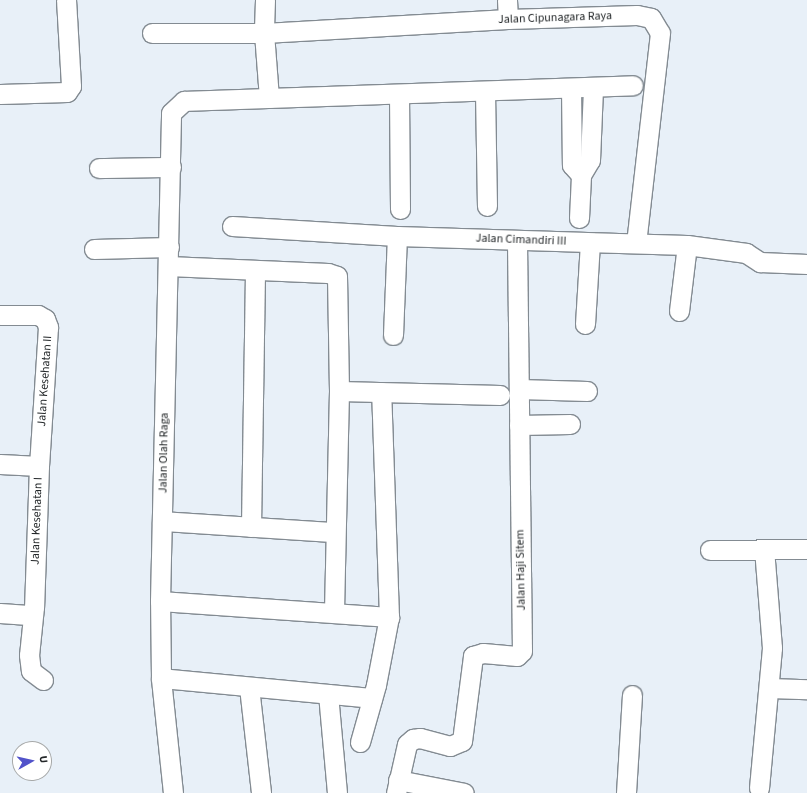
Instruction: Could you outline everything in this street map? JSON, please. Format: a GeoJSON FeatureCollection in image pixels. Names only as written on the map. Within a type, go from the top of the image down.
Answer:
{"type":"FeatureCollection","features":[{"type":"Feature","properties":{"kind":"street"},"geometry":{"type":"LineString","coordinates":[[0,94],[67,92],[71,86],[66,0]]}},
{"type":"Feature","properties":{"kind":"street"},"geometry":{"type":"LineString","coordinates":[[265,0],[264,33],[268,98],[485,92],[634,85]]}},
{"type":"Feature","properties":{"kind":"street"},"geometry":{"type":"LineString","coordinates":[[507,0],[508,19]]}},
{"type":"Feature","properties":{"kind":"street","name":"Jalan Cipunagara Raya"},"geometry":{"type":"LineString","coordinates":[[152,33],[264,33],[508,19],[637,15],[651,18],[660,33],[636,243]]}},
{"type":"Feature","properties":{"kind":"street"},"geometry":{"type":"LineString","coordinates":[[579,218],[581,175],[590,160],[593,87]]}},
{"type":"Feature","properties":{"kind":"street"},"geometry":{"type":"LineString","coordinates":[[571,88],[572,165],[581,175]]}},
{"type":"Feature","properties":{"kind":"street"},"geometry":{"type":"LineString","coordinates":[[485,92],[487,206]]}},
{"type":"Feature","properties":{"kind":"street"},"geometry":{"type":"LineString","coordinates":[[399,94],[400,209]]}},
{"type":"Feature","properties":{"kind":"street","name":"Jalan Olah Raga"},"geometry":{"type":"LineString","coordinates":[[174,793],[161,678],[160,601],[171,167],[171,113],[184,101],[268,98]]}},
{"type":"Feature","properties":{"kind":"street"},"geometry":{"type":"LineString","coordinates":[[99,168],[171,167]]}},
{"type":"Feature","properties":{"kind":"street","name":"Jalan Cimandiri III"},"geometry":{"type":"LineString","coordinates":[[232,226],[397,236],[687,245],[746,254],[760,262],[807,264]]}},
{"type":"Feature","properties":{"kind":"street"},"geometry":{"type":"LineString","coordinates":[[393,335],[397,236]]}},
{"type":"Feature","properties":{"kind":"street","name":"Jalan Haji Sitem"},"geometry":{"type":"LineString","coordinates":[[397,786],[407,744],[413,739],[420,738],[450,746],[462,741],[473,656],[483,653],[517,656],[522,651],[517,240]]}},
{"type":"Feature","properties":{"kind":"street"},"geometry":{"type":"LineString","coordinates":[[585,324],[590,243]]}},
{"type":"Feature","properties":{"kind":"street"},"geometry":{"type":"LineString","coordinates":[[679,311],[687,245]]}},
{"type":"Feature","properties":{"kind":"street"},"geometry":{"type":"LineString","coordinates":[[94,249],[168,247]]}},
{"type":"Feature","properties":{"kind":"street"},"geometry":{"type":"LineString","coordinates":[[168,266],[328,273],[337,276],[339,391],[334,532],[334,611]]}},
{"type":"Feature","properties":{"kind":"street"},"geometry":{"type":"LineString","coordinates":[[251,527],[255,270]]}},
{"type":"Feature","properties":{"kind":"street","name":"Jalan Kesehatan II"},"geometry":{"type":"LineString","coordinates":[[0,315],[38,316],[45,318],[48,327],[39,466]]}},
{"type":"Feature","properties":{"kind":"street"},"geometry":{"type":"LineString","coordinates":[[519,389],[587,390]]}},
{"type":"Feature","properties":{"kind":"street"},"geometry":{"type":"LineString","coordinates":[[339,391],[500,395]]}},
{"type":"Feature","properties":{"kind":"street"},"geometry":{"type":"LineString","coordinates":[[360,742],[388,634],[389,617],[381,392]]}},
{"type":"Feature","properties":{"kind":"street"},"geometry":{"type":"LineString","coordinates":[[519,424],[570,424]]}},
{"type":"Feature","properties":{"kind":"street","name":"Jalan Kesehatan I"},"geometry":{"type":"LineString","coordinates":[[0,464],[39,466],[30,668],[32,673],[43,680]]}},
{"type":"Feature","properties":{"kind":"street"},"geometry":{"type":"LineString","coordinates":[[162,520],[334,532]]}},
{"type":"Feature","properties":{"kind":"street"},"geometry":{"type":"LineString","coordinates":[[710,550],[807,548]]}},
{"type":"Feature","properties":{"kind":"street"},"geometry":{"type":"LineString","coordinates":[[759,788],[769,688],[772,632],[764,549]]}},
{"type":"Feature","properties":{"kind":"street"},"geometry":{"type":"LineString","coordinates":[[160,601],[334,611],[389,617]]}},
{"type":"Feature","properties":{"kind":"street"},"geometry":{"type":"LineString","coordinates":[[0,614],[32,615]]}},
{"type":"Feature","properties":{"kind":"street"},"geometry":{"type":"LineString","coordinates":[[161,678],[372,698]]}},
{"type":"Feature","properties":{"kind":"street"},"geometry":{"type":"LineString","coordinates":[[249,687],[261,793]]}},
{"type":"Feature","properties":{"kind":"street"},"geometry":{"type":"LineString","coordinates":[[769,688],[807,689]]}},
{"type":"Feature","properties":{"kind":"street"},"geometry":{"type":"LineString","coordinates":[[328,694],[337,793]]}},
{"type":"Feature","properties":{"kind":"street"},"geometry":{"type":"LineString","coordinates":[[626,793],[632,695]]}},
{"type":"Feature","properties":{"kind":"street"},"geometry":{"type":"LineString","coordinates":[[397,786],[464,793]]}}]}
